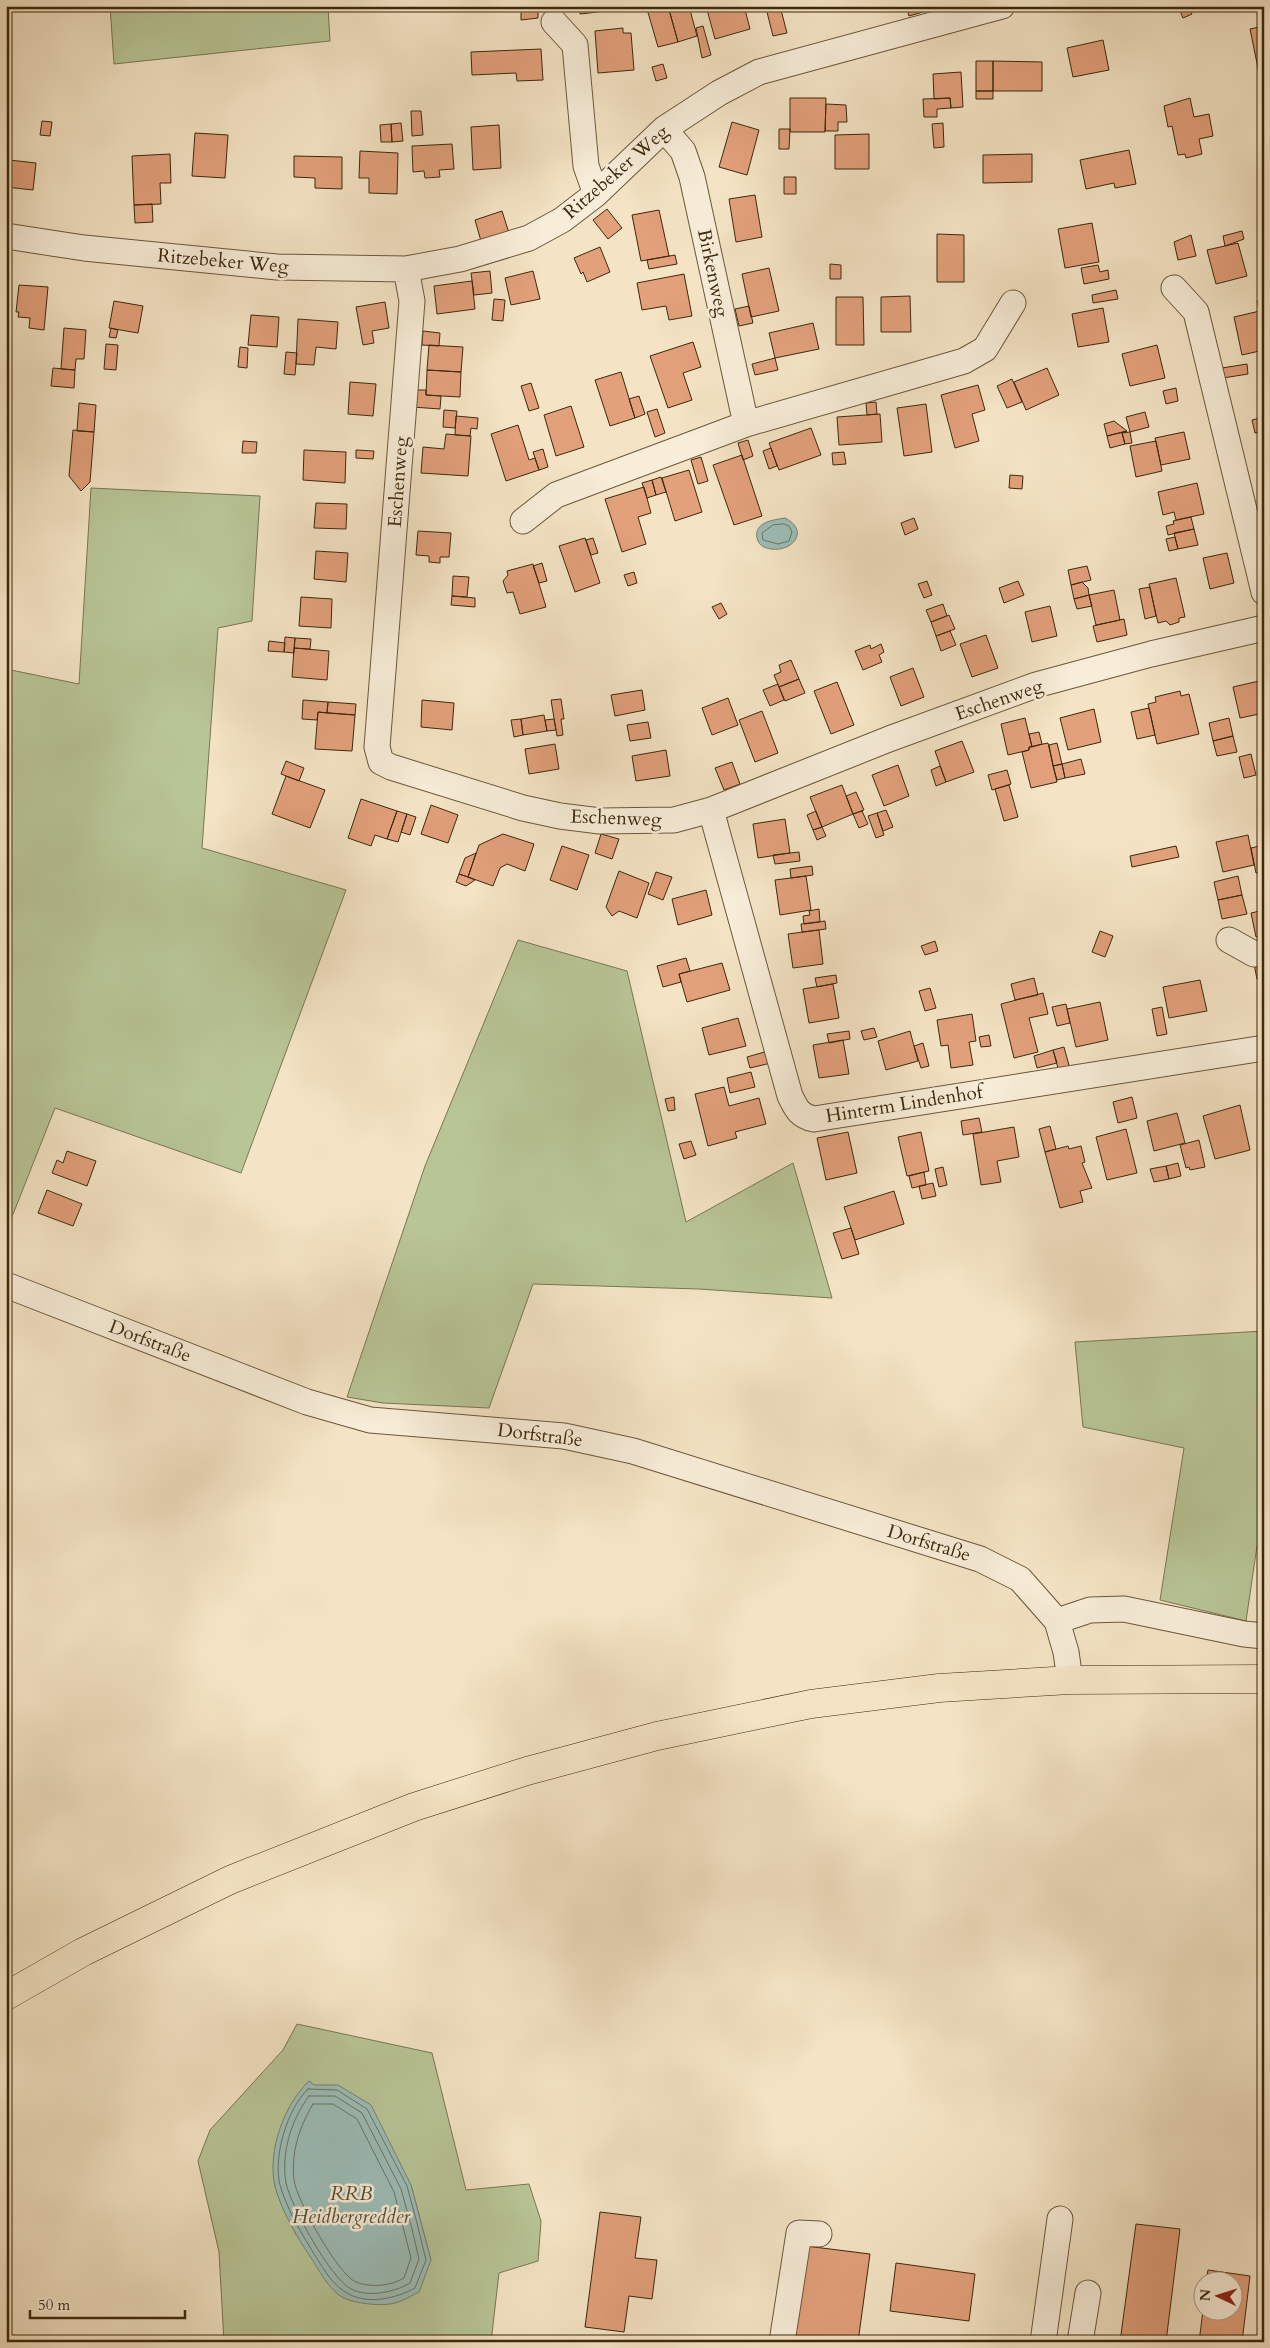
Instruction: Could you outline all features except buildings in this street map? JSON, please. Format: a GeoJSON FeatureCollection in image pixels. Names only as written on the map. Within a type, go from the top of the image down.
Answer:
{"type":"FeatureCollection","features":[{"type":"Feature","properties":{"kind":"main road"},"geometry":{"type":"LineString","coordinates":[[6,1996],[83,1952],[230,1880],[414,1807],[527,1771],[657,1736],[811,1704],[939,1688],[1070,1680],[1264,1679]]}},
{"type":"Feature","properties":{"kind":"street","name":"Ritzebeker Weg"},"geometry":{"type":"LineString","coordinates":[[6,236],[84,248],[277,267],[406,268],[460,259],[529,238],[562,220],[596,194],[664,129],[719,93],[759,72],[1002,6]]}},
{"type":"Feature","properties":{"kind":"street"},"geometry":{"type":"LineString","coordinates":[[554,22],[576,45],[586,166],[596,194]]}},
{"type":"Feature","properties":{"kind":"street","name":"Birkenweg"},"geometry":{"type":"LineString","coordinates":[[664,129],[683,151],[692,177],[746,424]]}},
{"type":"Feature","properties":{"kind":"street","name":"Eschenweg"},"geometry":{"type":"LineString","coordinates":[[406,268],[412,301],[377,747],[381,762],[391,767],[504,802],[560,816],[600,821],[674,820],[711,810],[890,739],[1036,685],[1151,654],[1264,628]]}},
{"type":"Feature","properties":{"kind":"street"},"geometry":{"type":"LineString","coordinates":[[1174,288],[1196,312],[1264,592]]}},
{"type":"Feature","properties":{"kind":"street"},"geometry":{"type":"LineString","coordinates":[[523,521],[556,495],[746,424],[964,361],[985,349],[1013,303]]}},
{"type":"Feature","properties":{"kind":"street","name":"Hinterm Lindenhof"},"geometry":{"type":"LineString","coordinates":[[711,810],[790,1096],[797,1111],[804,1117],[814,1119],[1264,1048]]}},
{"type":"Feature","properties":{"kind":"street"},"geometry":{"type":"LineString","coordinates":[[1228,940],[1254,954],[1264,952]]}},
{"type":"Feature","properties":{"kind":"street","name":"Dorfstraße"},"geometry":{"type":"LineString","coordinates":[[6,1284],[307,1402],[370,1420],[564,1436],[633,1451],[980,1559],[1020,1579],[1057,1621],[1066,1652],[1070,1680]]}},
{"type":"Feature","properties":{"kind":"street"},"geometry":{"type":"LineString","coordinates":[[1057,1621],[1090,1610],[1124,1609],[1244,1634],[1264,1636]]}},
{"type":"Feature","properties":{"kind":"street"},"geometry":{"type":"LineString","coordinates":[[1043,2342],[1060,2219]]}},
{"type":"Feature","properties":{"kind":"street"},"geometry":{"type":"LineString","coordinates":[[782,2342],[799,2233],[818,2234]]}},
{"type":"Feature","properties":{"kind":"street"},"geometry":{"type":"LineString","coordinates":[[1080,2342],[1088,2293]]}},
{"type":"Feature","properties":{"kind":"green space"},"geometry":{"type":"Polygon","coordinates":[[[110,6],[328,6],[330,41],[114,64],[110,6]]]}},
{"type":"Feature","properties":{"kind":"green space"},"geometry":{"type":"Polygon","coordinates":[[[91,488],[260,496],[252,621],[218,628],[202,848],[346,890],[241,1173],[55,1108],[6,1232],[6,669],[79,684],[91,488]]]}},
{"type":"Feature","properties":{"kind":"green space"},"geometry":{"type":"Polygon","coordinates":[[[518,940],[627,971],[686,1222],[793,1163],[832,1298],[699,1289],[533,1284],[489,1408],[383,1403],[347,1397],[425,1166],[518,940]]]}},
{"type":"Feature","properties":{"kind":"green space"},"geometry":{"type":"Polygon","coordinates":[[[1264,1331],[1264,1543],[1257,1546],[1246,1621],[1160,1600],[1184,1448],[1083,1427],[1075,1342],[1264,1331]]]}},
{"type":"Feature","properties":{"kind":"green space"},"geometry":{"type":"Polygon","coordinates":[[[297,2024],[432,2053],[466,2190],[529,2184],[541,2221],[538,2261],[499,2273],[491,2342],[224,2342],[219,2252],[198,2161],[210,2130],[283,2050],[297,2024]],[[309,2081],[275,2160],[275,2186],[296,2235],[431,2260],[411,2185],[309,2081]]]}},
{"type":"Feature","properties":{"kind":"water"},"geometry":{"type":"Polygon","coordinates":[[[785,518],[797,530],[794,542],[781,549],[773,549],[761,545],[757,538],[758,528],[765,523],[785,518]]]}},
{"type":"Feature","properties":{"kind":"water","name":"RRB Heidbergredder"},"geometry":{"type":"Polygon","coordinates":[[[309,2081],[314,2085],[338,2085],[371,2105],[411,2185],[431,2260],[419,2292],[403,2300],[393,2304],[360,2303],[337,2294],[302,2244],[278,2196],[273,2172],[273,2158],[280,2129],[292,2103],[309,2081]]]}}]}
